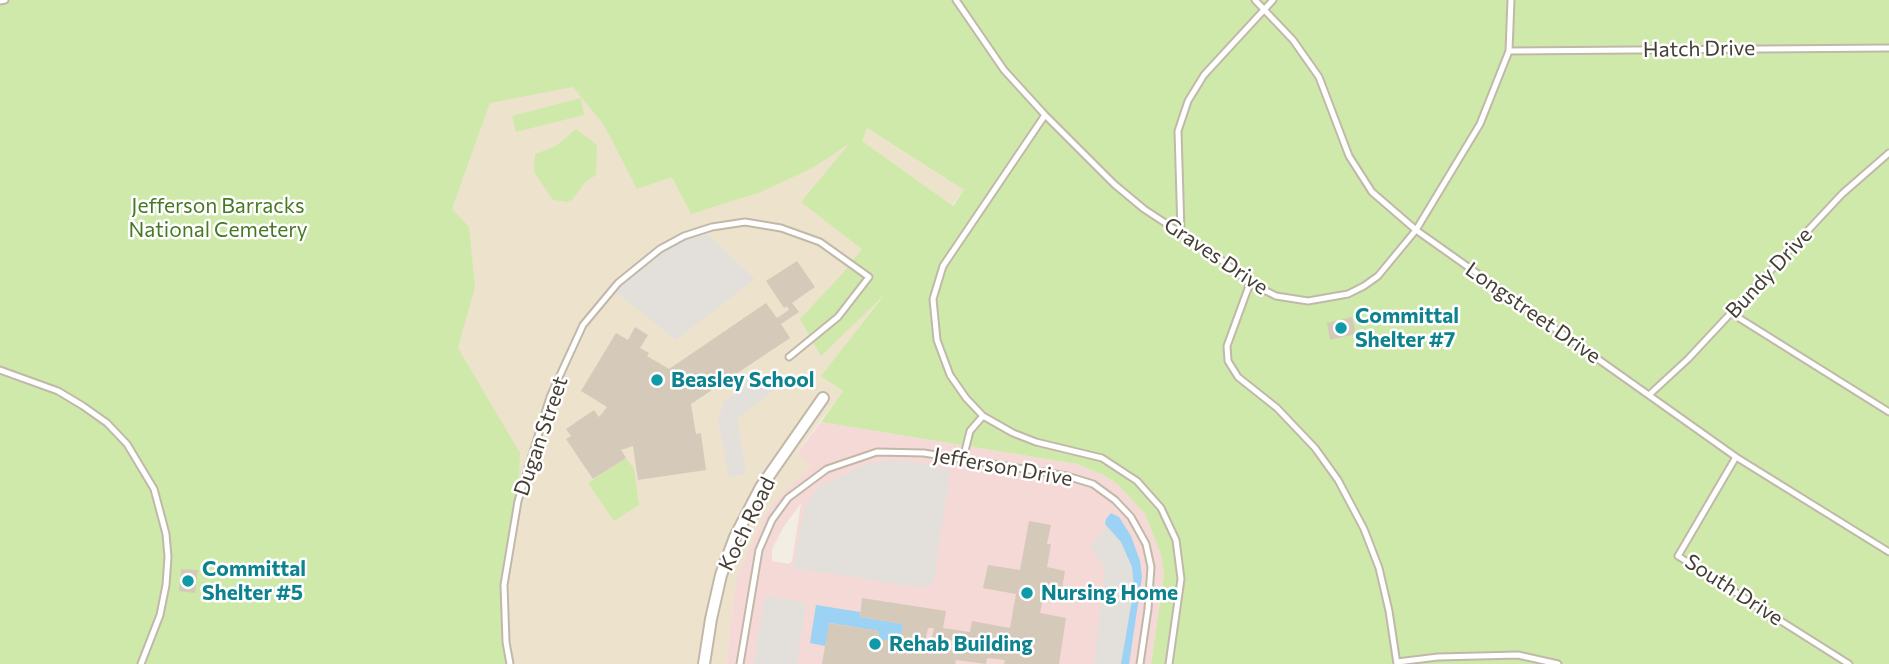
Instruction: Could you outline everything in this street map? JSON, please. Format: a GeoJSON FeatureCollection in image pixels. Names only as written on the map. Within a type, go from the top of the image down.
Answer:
{"type":"FeatureCollection","features":[{"type":"Feature","properties":{"kind":"street","name":"Koch Road"},"geometry":{"type":"LineString","coordinates":[[704,664],[721,575],[735,537],[761,487],[823,398]]}},
{"type":"Feature","properties":{"kind":"lane","name":"Graves Drive"},"geometry":{"type":"LineString","coordinates":[[956,0],[1004,69],[1045,115],[1114,184],[1144,209],[1181,232],[1250,283],[1276,296],[1308,301],[1348,294],[1378,276],[1416,230],[1480,124],[1509,51],[1511,0]]}},
{"type":"Feature","properties":{"kind":"lane","name":"Longstreet Drive"},"geometry":{"type":"LineString","coordinates":[[1255,0],[1293,40],[1319,77],[1349,156],[1372,192],[1416,230],[1736,457],[1889,552]]}},
{"type":"Feature","properties":{"kind":"lane"},"geometry":{"type":"LineString","coordinates":[[1181,232],[1178,131],[1188,101],[1204,75],[1273,0]]}},
{"type":"Feature","properties":{"kind":"lane","name":"Hatch Drive"},"geometry":{"type":"LineString","coordinates":[[1509,51],[1889,48]]}},
{"type":"Feature","properties":{"kind":"lane"},"geometry":{"type":"LineString","coordinates":[[1045,115],[943,266],[933,299],[937,340],[950,375],[983,416],[1036,442],[1102,458],[1137,481],[1161,508],[1176,540],[1181,579],[1169,664]]}},
{"type":"Feature","properties":{"kind":"lane","name":"Bundy Drive"},"geometry":{"type":"LineString","coordinates":[[1649,394],[1688,359],[1842,194],[1889,153]]}},
{"type":"Feature","properties":{"kind":"lane","name":"Dugan Street"},"geometry":{"type":"LineString","coordinates":[[510,664],[506,642],[504,584],[518,501],[550,397],[583,325],[618,283],[660,249],[684,236],[712,227],[746,222],[781,229],[820,242],[869,277],[838,317],[789,357]]}},
{"type":"Feature","properties":{"kind":"lane"},"geometry":{"type":"LineString","coordinates":[[1250,283],[1227,346],[1228,360],[1238,377],[1277,408],[1315,448],[1338,480],[1364,529],[1379,568],[1397,663],[1438,657],[1518,655],[1558,664]]}},
{"type":"Feature","properties":{"kind":"lane"},"geometry":{"type":"LineString","coordinates":[[1731,313],[1889,412]]}},
{"type":"Feature","properties":{"kind":"lane"},"geometry":{"type":"LineString","coordinates":[[0,370],[58,391],[107,423],[127,444],[154,489],[166,534],[167,576],[160,615],[141,664]]}},
{"type":"Feature","properties":{"kind":"lane"},"geometry":{"type":"LineString","coordinates":[[963,459],[970,431],[983,416]]}},
{"type":"Feature","properties":{"kind":"lane","name":"Jefferson Drive"},"geometry":{"type":"LineString","coordinates":[[740,664],[759,550],[772,520],[788,498],[827,469],[877,452],[924,453],[1067,476],[1093,484],[1115,500],[1130,517],[1146,544],[1151,567],[1149,609],[1140,664]]}},
{"type":"Feature","properties":{"kind":"lane","name":"South Drive"},"geometry":{"type":"LineString","coordinates":[[1736,457],[1678,556],[1849,664]]}},
{"type":"Feature","properties":{"kind":"shaded area"},"geometry":{"type":"Polygon","coordinates":[[[527,0],[666,0],[964,190],[822,375],[843,391],[797,452],[811,466],[771,505],[747,552],[736,580],[726,664],[288,664],[527,0]]]}},
{"type":"Feature","properties":{"kind":"shaded area"},"geometry":{"type":"Polygon","coordinates":[[[703,230],[755,279],[676,340],[613,290],[660,249],[703,230]]]}},
{"type":"Feature","properties":{"kind":"shaded area"},"geometry":{"type":"Polygon","coordinates":[[[767,372],[778,387],[737,419],[746,473],[729,478],[718,419],[724,401],[767,372]]]}},
{"type":"Feature","properties":{"kind":"shaded area"},"geometry":{"type":"Polygon","coordinates":[[[821,422],[1077,464],[1117,484],[1145,514],[1161,555],[1164,574],[1151,664],[726,664],[736,580],[771,505],[811,466],[797,453],[821,422]]]}},
{"type":"Feature","properties":{"kind":"shaded area"},"geometry":{"type":"Polygon","coordinates":[[[888,460],[909,461],[950,470],[934,579],[929,586],[918,587],[793,568],[806,504],[819,487],[864,465],[888,460]]]}},
{"type":"Feature","properties":{"kind":"shaded area"},"geometry":{"type":"Polygon","coordinates":[[[1107,526],[1121,542],[1132,567],[1134,588],[1121,664],[1094,664],[1105,573],[1103,564],[1090,547],[1107,526]]]}},
{"type":"Feature","properties":{"kind":"shaded area"},"geometry":{"type":"Polygon","coordinates":[[[765,596],[806,603],[797,664],[754,664],[765,596]]]}},
{"type":"Feature","properties":{"kind":"green space","name":"Jefferson Barracks National Cemetery"},"geometry":{"type":"Polygon","coordinates":[[[0,0],[1889,0],[1889,664],[1151,664],[1164,574],[1161,555],[1145,514],[1117,484],[1077,464],[821,422],[843,391],[821,376],[884,295],[821,356],[800,319],[862,249],[801,202],[849,144],[814,167],[761,192],[691,214],[672,177],[637,189],[604,125],[573,87],[490,103],[452,209],[469,227],[475,287],[458,348],[520,453],[518,501],[502,594],[511,664],[0,664],[0,0]],[[867,128],[862,141],[953,206],[964,190],[867,128]]]}},
{"type":"Feature","properties":{"kind":"green space"},"geometry":{"type":"Polygon","coordinates":[[[581,98],[584,115],[516,132],[512,116],[581,98]]]}},
{"type":"Feature","properties":{"kind":"green space"},"geometry":{"type":"Polygon","coordinates":[[[576,129],[597,145],[596,175],[585,182],[572,200],[553,200],[534,172],[535,154],[556,146],[576,129]]]}},
{"type":"Feature","properties":{"kind":"green space"},"geometry":{"type":"Polygon","coordinates":[[[626,458],[634,469],[639,505],[614,521],[588,483],[626,458]]]}},
{"type":"Feature","properties":{"kind":"water"},"geometry":{"type":"Polygon","coordinates":[[[1111,513],[1119,517],[1131,536],[1140,561],[1142,577],[1129,664],[1121,664],[1134,588],[1132,567],[1121,542],[1105,524],[1111,513]]]}},
{"type":"Feature","properties":{"kind":"water"},"geometry":{"type":"Polygon","coordinates":[[[816,605],[860,612],[860,617],[903,624],[900,643],[878,639],[879,631],[830,623],[825,646],[810,643],[816,605]]]}},
{"type":"Feature","properties":{"kind":"pier"},"geometry":{"type":"Polygon","coordinates":[[[801,503],[792,561],[789,564],[772,561],[772,549],[784,526],[801,503]]]}},
{"type":"Feature","properties":{"kind":"building","name":"Beasley School"},"geometry":{"type":"Polygon","coordinates":[[[797,261],[815,287],[792,303],[799,312],[781,324],[790,338],[691,404],[696,434],[701,433],[706,470],[638,480],[633,446],[621,450],[626,458],[593,479],[566,439],[571,436],[566,429],[594,410],[599,417],[607,407],[581,391],[616,333],[628,340],[635,327],[648,335],[640,348],[649,353],[647,356],[669,369],[766,303],[777,318],[789,310],[787,306],[784,308],[766,281],[797,261]]]}},
{"type":"Feature","properties":{"kind":"building","name":"Committal Shelter #7"},"geometry":{"type":"Polygon","coordinates":[[[1352,317],[1356,334],[1330,340],[1327,323],[1352,317]]]}},
{"type":"Feature","properties":{"kind":"building"},"geometry":{"type":"Polygon","coordinates":[[[1029,521],[1051,525],[1047,544],[1051,544],[1047,567],[1065,571],[1061,595],[1044,592],[1040,613],[1066,618],[1059,664],[1004,664],[1005,660],[987,658],[986,664],[956,660],[955,664],[822,664],[829,623],[879,631],[878,639],[900,643],[903,624],[860,617],[862,598],[946,611],[943,628],[970,632],[972,621],[1010,628],[1016,594],[983,588],[988,565],[1020,570],[1029,521]],[[928,628],[924,646],[966,653],[968,643],[932,637],[934,628],[928,628]]]}},
{"type":"Feature","properties":{"kind":"building","name":"Committal Shelter #5"},"geometry":{"type":"Polygon","coordinates":[[[181,569],[198,570],[195,593],[179,591],[181,569]]]}},
{"type":"Feature","properties":{"kind":"place","name":"Committal Shelter #7"},"geometry":{"type":"Point","coordinates":[1341,328]}},
{"type":"Feature","properties":{"kind":"place","name":"Beasley School"},"geometry":{"type":"Point","coordinates":[657,380]}},
{"type":"Feature","properties":{"kind":"place","name":"Committal Shelter #5"},"geometry":{"type":"Point","coordinates":[188,581]}},
{"type":"Feature","properties":{"kind":"place","name":"Nursing Home"},"geometry":{"type":"Point","coordinates":[1027,593]}},
{"type":"Feature","properties":{"kind":"place","name":"Rehab Building"},"geometry":{"type":"Point","coordinates":[875,644]}}]}
